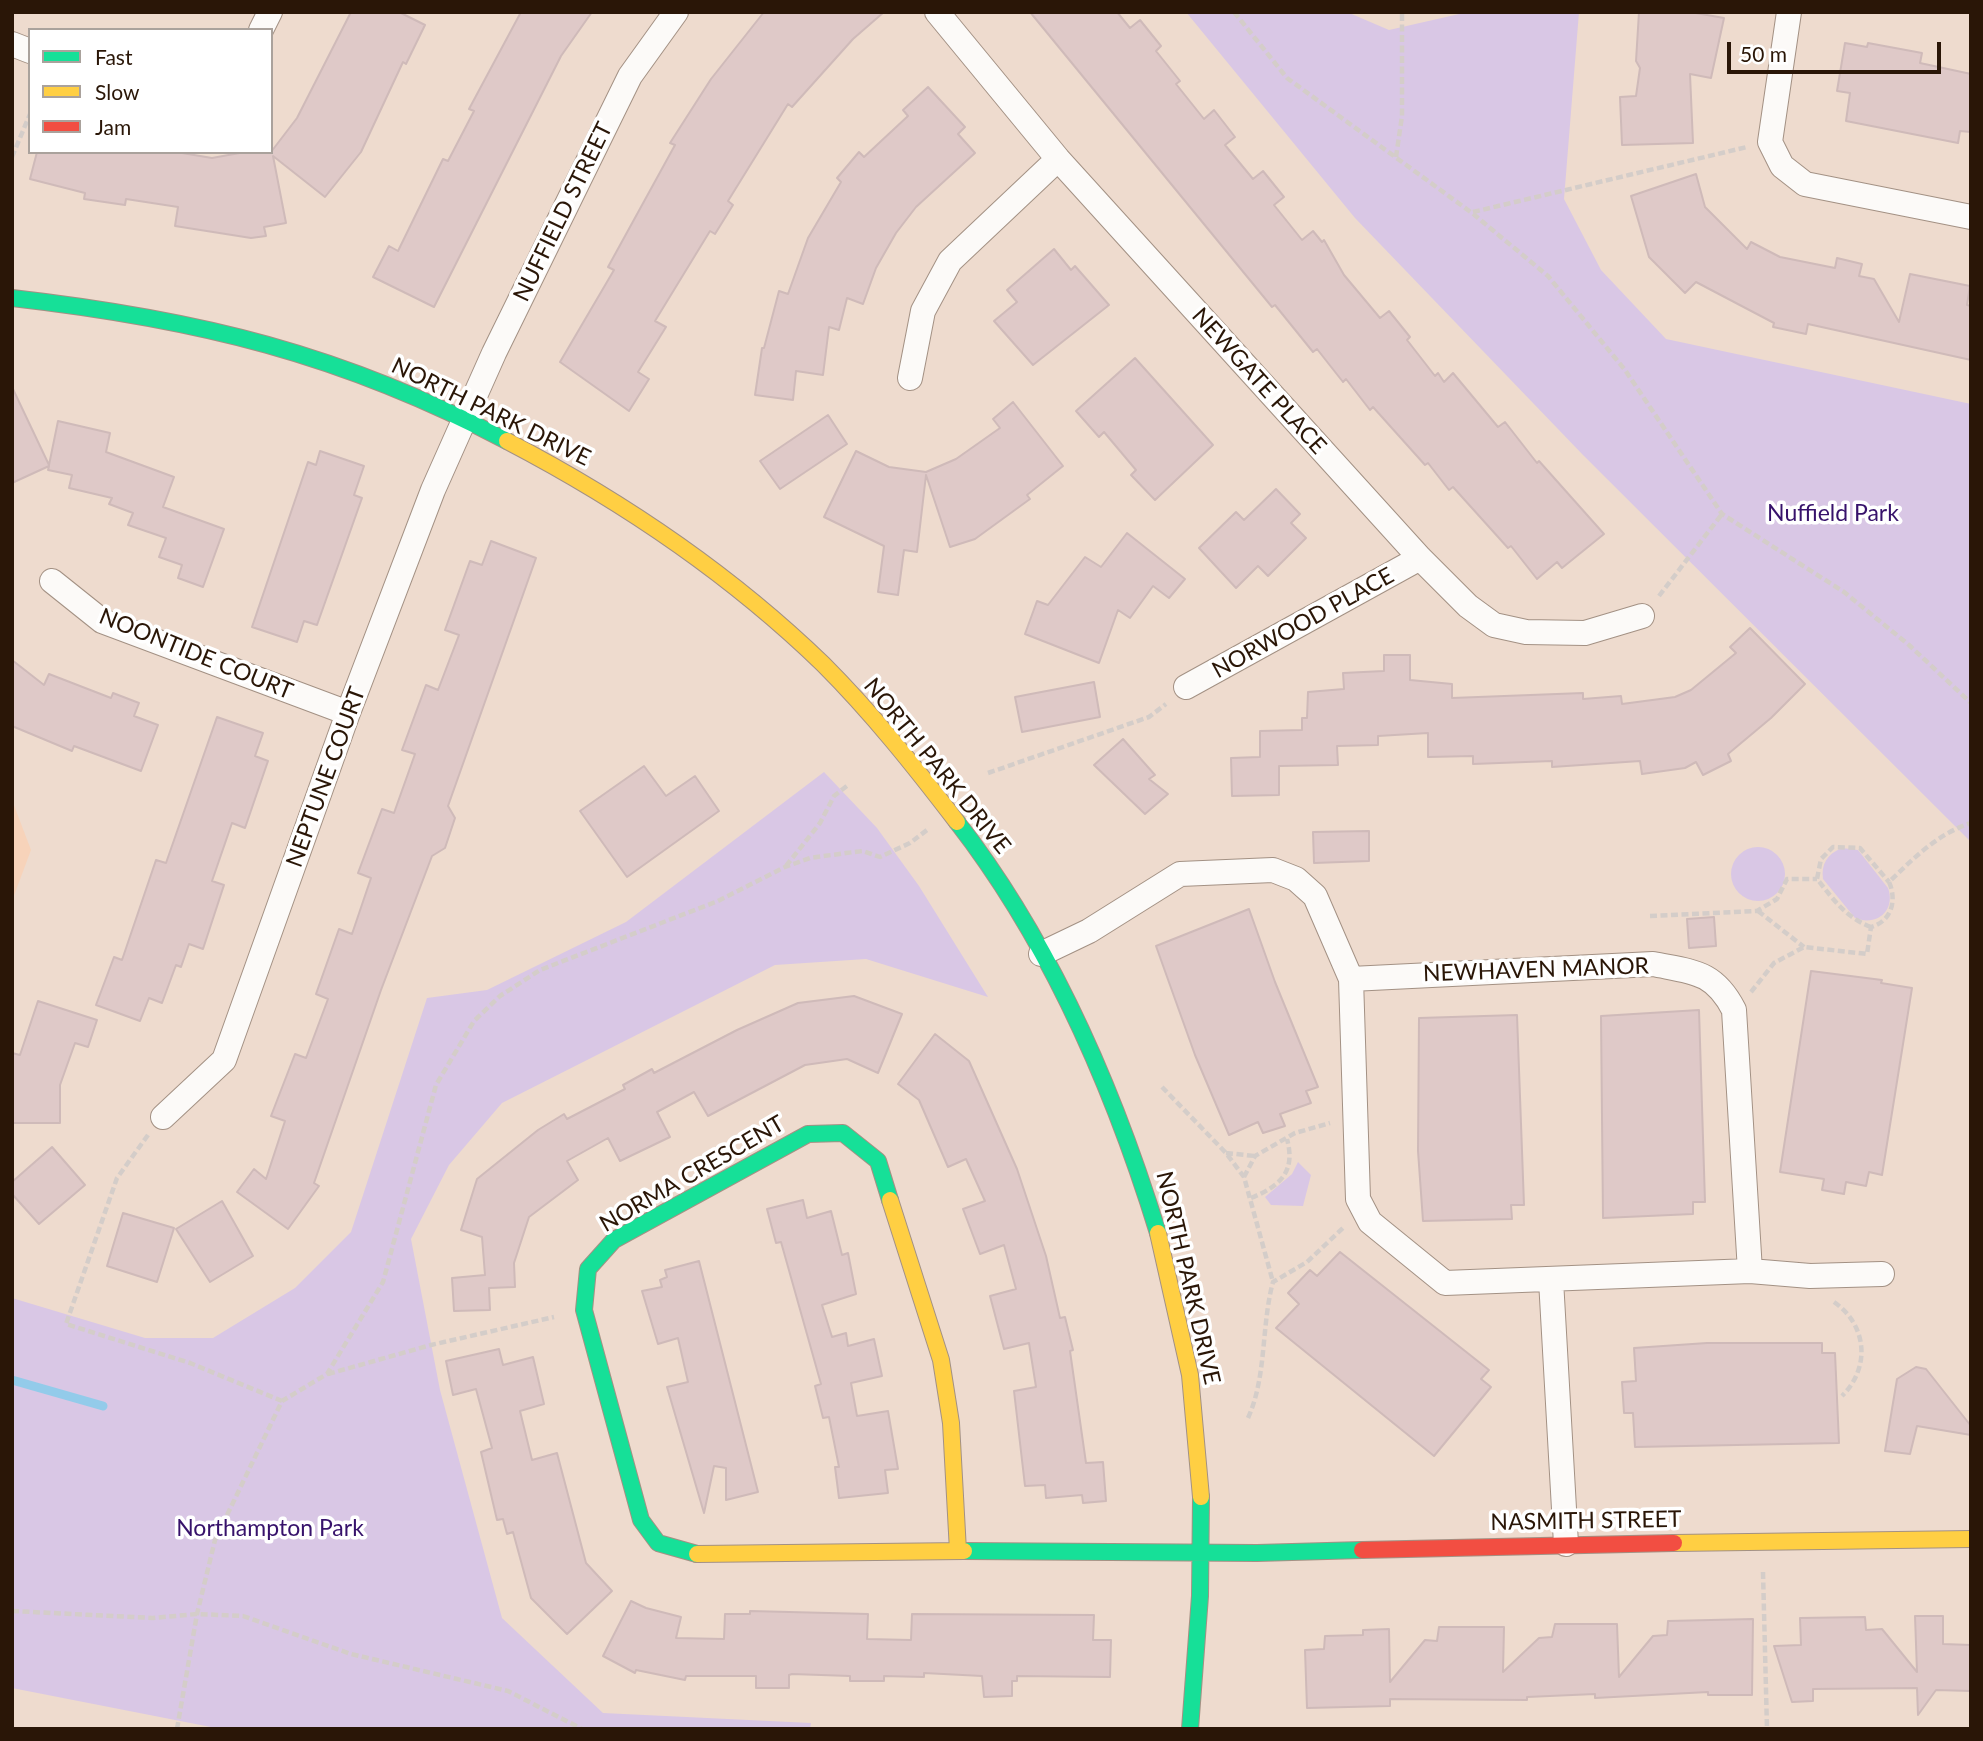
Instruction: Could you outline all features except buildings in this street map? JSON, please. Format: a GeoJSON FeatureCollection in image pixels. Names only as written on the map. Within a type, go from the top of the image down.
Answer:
{"type":"FeatureCollection","features":[{"type":"Feature","properties":{"kind":"street"},"geometry":{"type":"LineString","coordinates":[[262,28],[270,12]]}},
{"type":"Feature","properties":{"kind":"street","name":"NUFFIELD STREET"},"geometry":{"type":"LineString","coordinates":[[465,419],[494,353],[630,76],[677,12]]}},
{"type":"Feature","properties":{"kind":"street","name":"NEWGATE PLACE"},"geometry":{"type":"LineString","coordinates":[[937,12],[1058,159],[1420,558],[1468,606],[1494,625],[1526,632],[1585,633],[1642,616]]}},
{"type":"Feature","properties":{"kind":"street"},"geometry":{"type":"LineString","coordinates":[[1789,12],[1770,142],[1782,166],[1805,184],[1971,217]]}},
{"type":"Feature","properties":{"kind":"street"},"geometry":{"type":"LineString","coordinates":[[910,378],[923,311],[950,261],[1058,159]]}},
{"type":"Feature","properties":{"kind":"street","name":"NORTH PARK DRIVE"},"geometry":{"type":"LineString","coordinates":[[12,298],[176,319],[263,341],[345,368],[465,419],[551,463],[674,540],[791,634],[853,696],[950,813],[1000,882],[1041,954],[1117,1108],[1146,1189],[1165,1259],[1190,1375],[1202,1502],[1202,1553],[1190,1729]]}},
{"type":"Feature","properties":{"kind":"street","name":"NEPTUNE COURT"},"geometry":{"type":"LineString","coordinates":[[163,1116],[224,1060],[348,713],[433,490],[465,419]]}},
{"type":"Feature","properties":{"kind":"street","name":"NORWOOD PLACE"},"geometry":{"type":"LineString","coordinates":[[1186,687],[1420,558]]}},
{"type":"Feature","properties":{"kind":"street","name":"NOONTIDE COURT"},"geometry":{"type":"LineString","coordinates":[[52,581],[102,621],[348,713]]}},
{"type":"Feature","properties":{"kind":"street"},"geometry":{"type":"LineString","coordinates":[[1041,954],[1089,931],[1180,874],[1273,870],[1296,879],[1315,896],[1351,979],[1358,1199],[1370,1222],[1445,1283],[1750,1271],[1810,1276],[1882,1274]]}},
{"type":"Feature","properties":{"kind":"street","name":"NEWHAVEN MANOR"},"geometry":{"type":"LineString","coordinates":[[1351,979],[1653,964],[1701,973],[1723,988],[1734,1010]]}},
{"type":"Feature","properties":{"kind":"street"},"geometry":{"type":"LineString","coordinates":[[1734,1010],[1750,1271]]}},
{"type":"Feature","properties":{"kind":"street","name":"NORMA CRESCENT"},"geometry":{"type":"LineString","coordinates":[[958,1551],[951,1423],[941,1360],[878,1161],[843,1133],[808,1134],[614,1241],[588,1269],[584,1310],[641,1520],[658,1543],[691,1555],[958,1551],[1202,1553]]}},
{"type":"Feature","properties":{"kind":"street"},"geometry":{"type":"LineString","coordinates":[[1551,1280],[1566,1544]]}},
{"type":"Feature","properties":{"kind":"street","name":"NASMITH STREET"},"geometry":{"type":"LineString","coordinates":[[1202,1553],[1566,1544],[1971,1539]]}},
{"type":"Feature","properties":{"kind":"path"},"geometry":{"type":"LineString","coordinates":[[1234,12],[1287,78],[1472,212],[1548,276],[1625,370],[1722,514],[1844,592],[1909,645],[1971,704]]}},
{"type":"Feature","properties":{"kind":"path"},"geometry":{"type":"LineString","coordinates":[[1396,157],[1402,116],[1402,12]]}},
{"type":"Feature","properties":{"kind":"path"},"geometry":{"type":"LineString","coordinates":[[12,157],[28,119]]}},
{"type":"Feature","properties":{"kind":"path"},"geometry":{"type":"LineString","coordinates":[[1472,212],[1770,142]]}},
{"type":"Feature","properties":{"kind":"path"},"geometry":{"type":"LineString","coordinates":[[1642,616],[1722,514]]}},
{"type":"Feature","properties":{"kind":"path"},"geometry":{"type":"LineString","coordinates":[[988,773],[1149,717],[1186,687]]}},
{"type":"Feature","properties":{"kind":"path"},"geometry":{"type":"LineString","coordinates":[[785,867],[820,823],[834,796],[848,785]]}},
{"type":"Feature","properties":{"kind":"path"},"geometry":{"type":"LineString","coordinates":[[327,1374],[383,1282],[436,1085],[474,1021],[500,996],[540,970],[718,901],[785,867],[810,858],[863,851],[880,856],[910,844],[950,813]]}},
{"type":"Feature","properties":{"kind":"path"},"geometry":{"type":"LineString","coordinates":[[1889,882],[1929,844],[1955,828],[1971,823]]}},
{"type":"Feature","properties":{"kind":"path"},"geometry":{"type":"LineString","coordinates":[[1833,846],[1860,848],[1889,882],[1894,901],[1891,911],[1885,919],[1871,927],[1853,920],[1842,911],[1817,879],[1818,867],[1826,852],[1833,846]]}},
{"type":"Feature","properties":{"kind":"path"},"geometry":{"type":"LineString","coordinates":[[1650,916],[1757,911],[1776,899],[1787,879],[1817,879]]}},
{"type":"Feature","properties":{"kind":"path"},"geometry":{"type":"LineString","coordinates":[[1757,911],[1804,947],[1867,954],[1871,927]]}},
{"type":"Feature","properties":{"kind":"path"},"geometry":{"type":"LineString","coordinates":[[1734,1010],[1774,963],[1804,947]]}},
{"type":"Feature","properties":{"kind":"path"},"geometry":{"type":"LineString","coordinates":[[1162,1087],[1226,1153],[1244,1177],[1273,1282],[1267,1306],[1263,1352],[1248,1418]]}},
{"type":"Feature","properties":{"kind":"path"},"geometry":{"type":"LineString","coordinates":[[163,1116],[117,1178],[66,1324],[190,1363],[282,1401]]}},
{"type":"Feature","properties":{"kind":"path"},"geometry":{"type":"LineString","coordinates":[[1226,1153],[1255,1156],[1287,1139],[1327,1123],[1355,1122]]}},
{"type":"Feature","properties":{"kind":"path"},"geometry":{"type":"LineString","coordinates":[[1251,1199],[1273,1186],[1289,1168],[1291,1154],[1287,1139]]}},
{"type":"Feature","properties":{"kind":"path"},"geometry":{"type":"LineString","coordinates":[[1244,1177],[1255,1156]]}},
{"type":"Feature","properties":{"kind":"path"},"geometry":{"type":"LineString","coordinates":[[1273,1282],[1307,1262],[1363,1210]]}},
{"type":"Feature","properties":{"kind":"path"},"geometry":{"type":"LineString","coordinates":[[1810,1276],[1821,1293],[1848,1312],[1858,1328],[1863,1348],[1860,1369],[1850,1388],[1842,1396]]}},
{"type":"Feature","properties":{"kind":"path"},"geometry":{"type":"LineString","coordinates":[[177,1729],[197,1614],[215,1540],[282,1401],[327,1374],[431,1345],[584,1310]]}},
{"type":"Feature","properties":{"kind":"path"},"geometry":{"type":"LineString","coordinates":[[1762,1541],[1767,1729]]}},
{"type":"Feature","properties":{"kind":"path"},"geometry":{"type":"LineString","coordinates":[[12,1611],[153,1618],[197,1614],[243,1616],[351,1654],[508,1691],[582,1729]]}},
{"type":"Feature","properties":{"kind":"shaded area"},"geometry":{"type":"Polygon","coordinates":[[[12,800],[31,850],[12,901],[12,800]]]}},
{"type":"Feature","properties":{"kind":"green space","name":"Nuffield Park"},"geometry":{"type":"Polygon","coordinates":[[[1186,12],[1347,12],[1389,30],[1468,12],[1579,12],[1564,199],[1601,270],[1666,339],[1971,404],[1971,842],[1583,455],[1355,218],[1186,12]]]}},
{"type":"Feature","properties":{"kind":"green space","name":"Northampton Park"},"geometry":{"type":"Polygon","coordinates":[[[824,772],[877,828],[919,886],[988,997],[866,959],[775,965],[502,1103],[449,1165],[411,1239],[440,1390],[502,1618],[603,1713],[811,1723],[810,1729],[221,1729],[12,1688],[12,1298],[145,1338],[213,1338],[295,1288],[351,1232],[427,998],[487,990],[626,922],[824,772]]]}},
{"type":"Feature","properties":{"kind":"green space"},"geometry":{"type":"Polygon","coordinates":[[[1758,847],[1777,855],[1785,874],[1777,893],[1758,901],[1739,893],[1731,874],[1739,855],[1758,847]]]}},
{"type":"Feature","properties":{"kind":"green space"},"geometry":{"type":"Polygon","coordinates":[[[1842,848],[1858,850],[1888,888],[1889,903],[1883,915],[1871,920],[1855,918],[1823,879],[1826,860],[1842,848]]]}},
{"type":"Feature","properties":{"kind":"green space"},"geometry":{"type":"Polygon","coordinates":[[[1298,1162],[1311,1175],[1303,1206],[1271,1205],[1265,1197],[1292,1174],[1298,1162]]]}},
{"type":"Feature","properties":{"kind":"waterway"},"geometry":{"type":"LineString","coordinates":[[12,1380],[103,1406]]}},
{"type":"Feature","properties":{"kind":"traffic: fast"},"geometry":{"type":"LineString","coordinates":[[12,298],[144,317],[267,345],[386,385],[507,441]]}},
{"type":"Feature","properties":{"kind":"traffic: fast"},"geometry":{"type":"LineString","coordinates":[[957,822],[1022,917],[1076,1018],[1121,1124],[1158,1233]]}},
{"type":"Feature","properties":{"kind":"traffic: fast"},"geometry":{"type":"LineString","coordinates":[[697,1554],[658,1543],[641,1520],[584,1310],[588,1269],[614,1240],[808,1134],[843,1133],[878,1161],[890,1200]]}},
{"type":"Feature","properties":{"kind":"traffic: fast"},"geometry":{"type":"LineString","coordinates":[[1190,1729],[1200,1596],[1201,1497]]}},
{"type":"Feature","properties":{"kind":"traffic: fast"},"geometry":{"type":"LineString","coordinates":[[964,1551],[1257,1553],[1362,1550]]}},
{"type":"Feature","properties":{"kind":"traffic: slow"},"geometry":{"type":"LineString","coordinates":[[507,441],[633,514],[750,599],[823,664],[859,702],[957,822]]}},
{"type":"Feature","properties":{"kind":"traffic: slow"},"geometry":{"type":"LineString","coordinates":[[890,1200],[941,1360],[951,1423],[958,1551]]}},
{"type":"Feature","properties":{"kind":"traffic: slow"},"geometry":{"type":"LineString","coordinates":[[1158,1233],[1190,1375],[1201,1497]]}},
{"type":"Feature","properties":{"kind":"traffic: slow"},"geometry":{"type":"LineString","coordinates":[[1674,1543],[1971,1539]]}},
{"type":"Feature","properties":{"kind":"traffic: slow"},"geometry":{"type":"LineString","coordinates":[[697,1554],[964,1551]]}},
{"type":"Feature","properties":{"kind":"traffic: jam"},"geometry":{"type":"LineString","coordinates":[[1362,1550],[1674,1543]]}}]}
